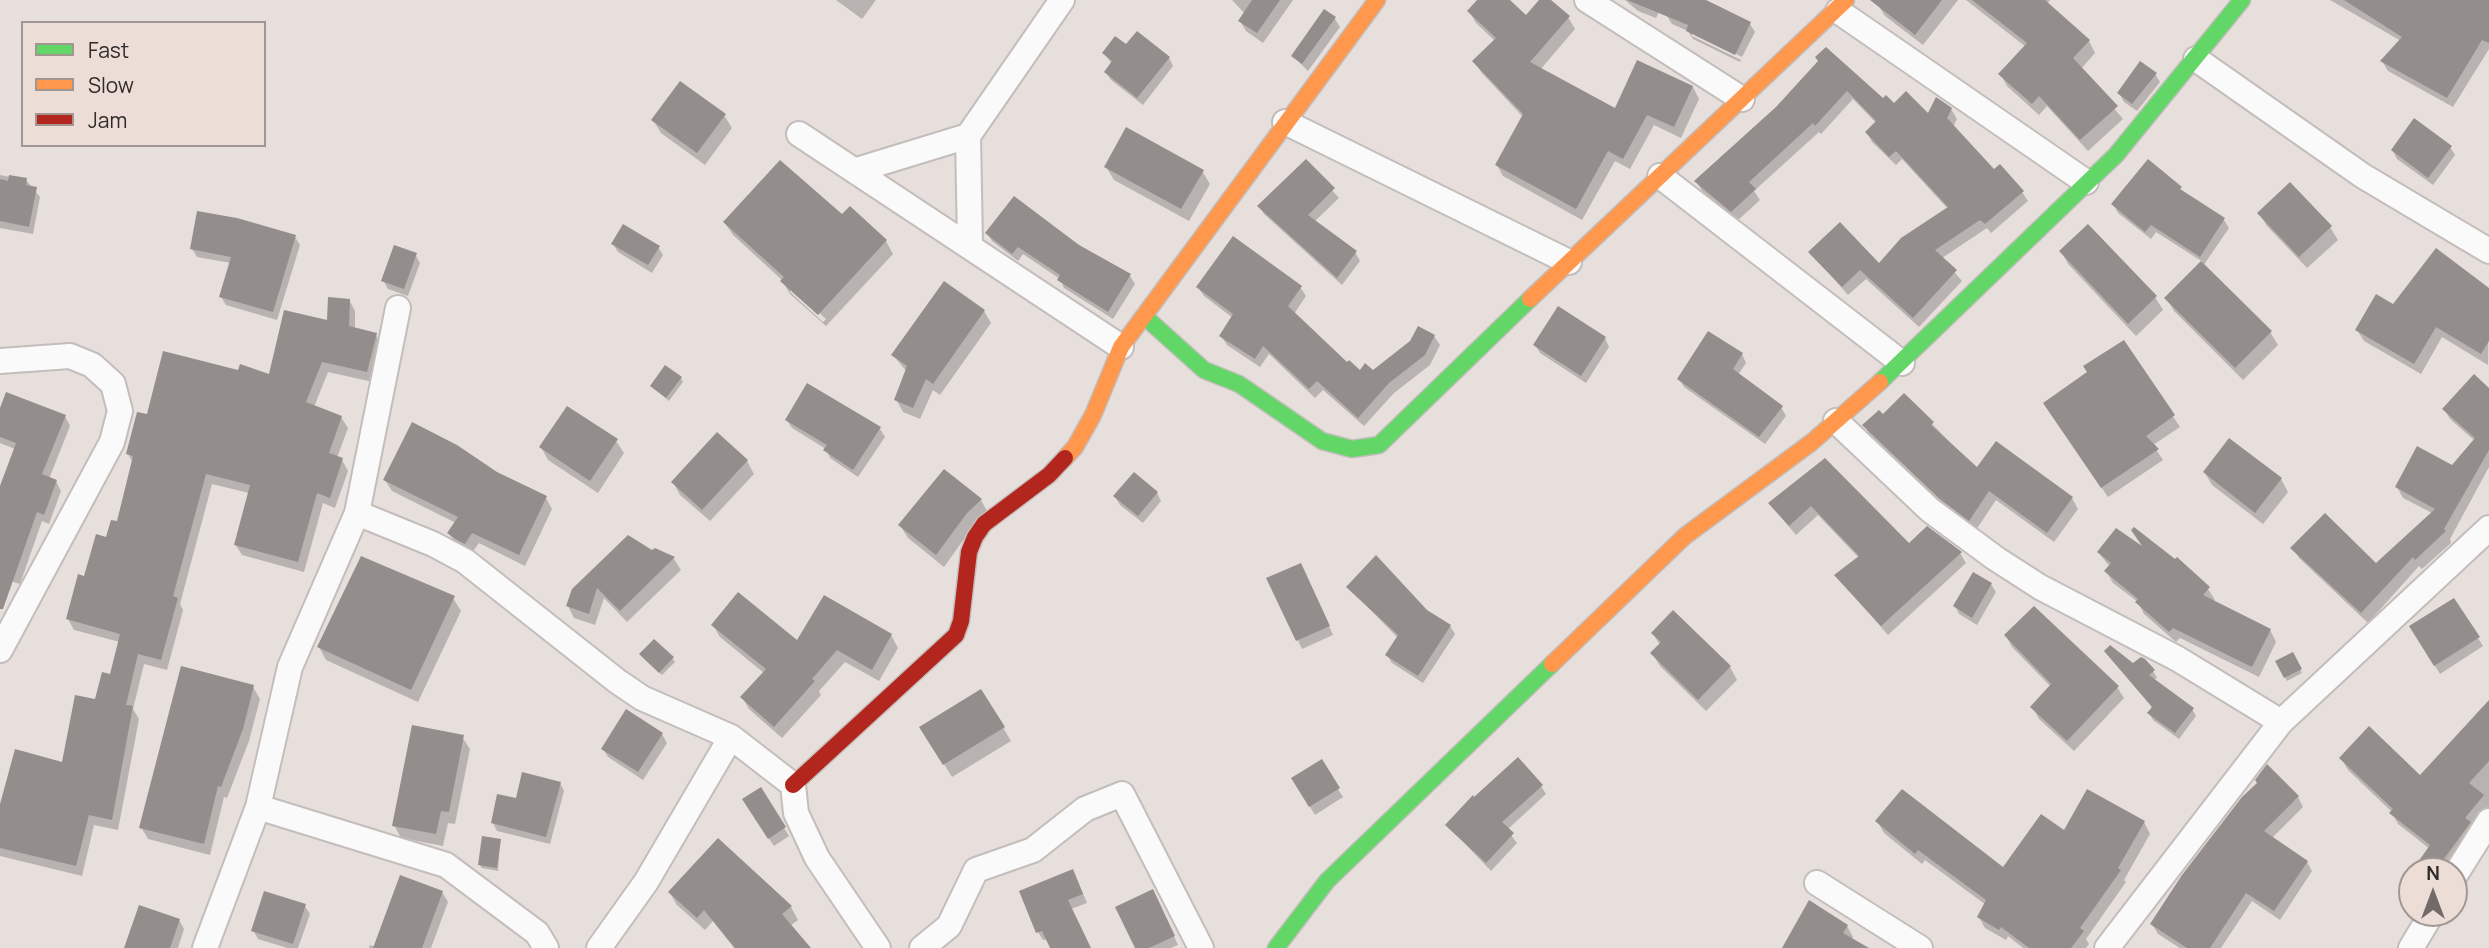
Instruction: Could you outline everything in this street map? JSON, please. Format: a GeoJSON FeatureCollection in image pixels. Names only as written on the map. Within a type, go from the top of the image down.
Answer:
{"type":"FeatureCollection","features":[{"type":"Feature","properties":{"kind":"street"},"geometry":{"type":"LineString","coordinates":[[970,245],[968,136],[1062,0]]}},
{"type":"Feature","properties":{"kind":"street"},"geometry":{"type":"LineString","coordinates":[[793,785],[943,650],[956,635],[969,552],[975,537],[984,524],[1049,475],[1075,447],[1094,415],[1121,347],[1355,26],[1377,0]]}},
{"type":"Feature","properties":{"kind":"street"},"geometry":{"type":"LineString","coordinates":[[1587,0],[1742,99]]}},
{"type":"Feature","properties":{"kind":"street"},"geometry":{"type":"LineString","coordinates":[[1276,948],[1327,881],[1685,536],[1812,442],[1902,363],[2116,155],[2196,59],[2240,0]]}},
{"type":"Feature","properties":{"kind":"street"},"geometry":{"type":"LineString","coordinates":[[1144,316],[1204,370],[1238,384],[1322,441],[1352,449],[1379,445],[1395,433],[1569,262],[1842,5],[2086,182]]}},
{"type":"Feature","properties":{"kind":"street"},"geometry":{"type":"LineString","coordinates":[[2196,59],[2363,176],[2489,251]]}},
{"type":"Feature","properties":{"kind":"street"},"geometry":{"type":"LineString","coordinates":[[1286,122],[1569,262]]}},
{"type":"Feature","properties":{"kind":"street"},"geometry":{"type":"LineString","coordinates":[[799,134],[1121,347]]}},
{"type":"Feature","properties":{"kind":"street"},"geometry":{"type":"LineString","coordinates":[[857,170],[968,136]]}},
{"type":"Feature","properties":{"kind":"street"},"geometry":{"type":"LineString","coordinates":[[1660,176],[1902,363]]}},
{"type":"Feature","properties":{"kind":"street"},"geometry":{"type":"LineString","coordinates":[[205,948],[258,807],[290,667],[357,513],[398,308]]}},
{"type":"Feature","properties":{"kind":"street"},"geometry":{"type":"LineString","coordinates":[[0,360],[70,356],[81,360],[92,365],[113,384],[120,411],[112,442],[0,650]]}},
{"type":"Feature","properties":{"kind":"street"},"geometry":{"type":"LineString","coordinates":[[1836,421],[1930,510],[1995,558],[2040,587],[2178,659],[2281,722]]}},
{"type":"Feature","properties":{"kind":"street"},"geometry":{"type":"LineString","coordinates":[[357,513],[433,544],[465,561],[642,698],[731,737],[793,785],[796,813],[817,858],[878,948]]}},
{"type":"Feature","properties":{"kind":"street"},"geometry":{"type":"LineString","coordinates":[[2107,948],[2281,722],[2489,528]]}},
{"type":"Feature","properties":{"kind":"street"},"geometry":{"type":"LineString","coordinates":[[599,948],[646,882],[731,737]]}},
{"type":"Feature","properties":{"kind":"street"},"geometry":{"type":"LineString","coordinates":[[922,948],[949,926],[976,870],[1033,850],[1085,809],[1122,794],[1201,948]]}},
{"type":"Feature","properties":{"kind":"street"},"geometry":{"type":"LineString","coordinates":[[258,807],[446,866],[537,933],[546,948]]}},
{"type":"Feature","properties":{"kind":"street"},"geometry":{"type":"LineString","coordinates":[[2466,857],[2489,821]]}},
{"type":"Feature","properties":{"kind":"street"},"geometry":{"type":"LineString","coordinates":[[1817,883],[1920,948]]}},
{"type":"Feature","properties":{"kind":"street"},"geometry":{"type":"LineString","coordinates":[[2411,948],[2424,927]]}},
{"type":"Feature","properties":{"kind":"building"},"geometry":{"type":"Polygon","coordinates":[[[1252,0],[1280,0],[1257,33],[1238,21],[1252,0]]]}},
{"type":"Feature","properties":{"kind":"building"},"geometry":{"type":"Polygon","coordinates":[[[1477,0],[1510,0],[1526,15],[1539,0],[1551,0],[1570,16],[1530,62],[1615,108],[1637,60],[1693,86],[1674,127],[1647,115],[1623,159],[1608,151],[1576,209],[1495,165],[1523,114],[1472,61],[1496,38],[1467,11],[1477,0]]]}},
{"type":"Feature","properties":{"kind":"building"},"geometry":{"type":"Polygon","coordinates":[[[1627,0],[1706,0],[1751,22],[1735,55],[1686,31],[1688,25],[1627,0]]]}},
{"type":"Feature","properties":{"kind":"building"},"geometry":{"type":"Polygon","coordinates":[[[1870,0],[1942,0],[1915,35],[1870,0]]]}},
{"type":"Feature","properties":{"kind":"building"},"geometry":{"type":"Polygon","coordinates":[[[1972,0],[2045,0],[2090,40],[2073,58],[2118,106],[2080,140],[2039,96],[2032,104],[1998,74],[2027,43],[1972,0]]]}},
{"type":"Feature","properties":{"kind":"building"},"geometry":{"type":"Polygon","coordinates":[[[2344,0],[2489,0],[2489,43],[2482,40],[2447,98],[2380,61],[2402,37],[2344,0]]]}},
{"type":"Feature","properties":{"kind":"building"},"geometry":{"type":"Polygon","coordinates":[[[1324,9],[1336,17],[1302,64],[1291,56],[1324,9]]]}},
{"type":"Feature","properties":{"kind":"building"},"geometry":{"type":"Polygon","coordinates":[[[1137,31],[1170,57],[1137,98],[1104,72],[1112,61],[1102,53],[1115,36],[1126,44],[1137,31]]]}},
{"type":"Feature","properties":{"kind":"building"},"geometry":{"type":"Polygon","coordinates":[[[1826,47],[1883,98],[1886,95],[1894,103],[1906,91],[1928,113],[1936,97],[1952,108],[1947,118],[1994,169],[2000,164],[2024,191],[1985,224],[1980,220],[1935,250],[1957,270],[1913,318],[1860,270],[1842,287],[1808,252],[1840,222],[1879,263],[1901,238],[1948,207],[1896,151],[1889,157],[1865,132],[1876,121],[1847,91],[1815,126],[1813,123],[1749,182],[1756,189],[1731,212],[1694,181],[1776,107],[1818,61],[1815,57],[1826,47]]]}},
{"type":"Feature","properties":{"kind":"building"},"geometry":{"type":"Polygon","coordinates":[[[2140,61],[2157,73],[2132,104],[2117,93],[2140,61]]]}},
{"type":"Feature","properties":{"kind":"building"},"geometry":{"type":"Polygon","coordinates":[[[680,81],[726,114],[697,153],[651,120],[680,81]]]}},
{"type":"Feature","properties":{"kind":"building"},"geometry":{"type":"Polygon","coordinates":[[[2414,118],[2452,146],[2428,178],[2391,150],[2414,118]]]}},
{"type":"Feature","properties":{"kind":"building"},"geometry":{"type":"Polygon","coordinates":[[[1126,127],[1204,170],[1181,209],[1104,167],[1126,127]]]}},
{"type":"Feature","properties":{"kind":"building"},"geometry":{"type":"Polygon","coordinates":[[[1306,159],[1335,188],[1308,215],[1357,251],[1337,278],[1257,206],[1306,159]]]}},
{"type":"Feature","properties":{"kind":"building"},"geometry":{"type":"Polygon","coordinates":[[[2148,159],[2182,187],[2180,189],[2225,218],[2200,257],[2151,225],[2145,232],[2111,204],[2148,159]]]}},
{"type":"Feature","properties":{"kind":"building"},"geometry":{"type":"Polygon","coordinates":[[[780,160],[842,214],[850,206],[887,240],[818,315],[780,281],[784,277],[723,222],[780,160]]]}},
{"type":"Feature","properties":{"kind":"building"},"geometry":{"type":"Polygon","coordinates":[[[9,175],[27,178],[26,185],[37,187],[29,227],[0,221],[0,179],[8,181],[9,175]]]}},
{"type":"Feature","properties":{"kind":"building"},"geometry":{"type":"Polygon","coordinates":[[[2290,182],[2332,226],[2299,257],[2257,213],[2290,182]]]}},
{"type":"Feature","properties":{"kind":"building"},"geometry":{"type":"Polygon","coordinates":[[[1014,196],[1079,245],[1131,274],[1108,312],[1057,280],[1060,275],[1018,247],[1012,254],[985,233],[1014,196]]]}},
{"type":"Feature","properties":{"kind":"building"},"geometry":{"type":"Polygon","coordinates":[[[197,211],[237,218],[296,235],[273,312],[219,297],[231,257],[190,249],[197,211]]]}},
{"type":"Feature","properties":{"kind":"building"},"geometry":{"type":"Polygon","coordinates":[[[623,224],[660,246],[648,265],[611,244],[623,224]]]}},
{"type":"Feature","properties":{"kind":"building"},"geometry":{"type":"Polygon","coordinates":[[[2088,224],[2157,296],[2128,324],[2059,251],[2088,224]]]}},
{"type":"Feature","properties":{"kind":"building"},"geometry":{"type":"Polygon","coordinates":[[[1233,236],[1302,286],[1288,306],[1347,362],[1349,360],[1360,370],[1365,363],[1373,370],[1410,341],[1418,326],[1435,335],[1425,355],[1389,383],[1358,418],[1317,381],[1309,389],[1263,346],[1255,359],[1219,336],[1233,314],[1196,287],[1233,236]]]}},
{"type":"Feature","properties":{"kind":"building"},"geometry":{"type":"Polygon","coordinates":[[[394,245],[417,253],[404,289],[381,281],[394,245]]]}},
{"type":"Feature","properties":{"kind":"building"},"geometry":{"type":"Polygon","coordinates":[[[2436,248],[2489,288],[2489,341],[2481,354],[2436,327],[2414,364],[2355,330],[2376,294],[2393,304],[2436,248]]]}},
{"type":"Feature","properties":{"kind":"building"},"geometry":{"type":"Polygon","coordinates":[[[2201,261],[2272,331],[2235,368],[2164,298],[2201,261]]]}},
{"type":"Feature","properties":{"kind":"building"},"geometry":{"type":"Polygon","coordinates":[[[944,281],[985,310],[933,384],[926,379],[913,408],[894,400],[907,366],[891,355],[944,281]]]}},
{"type":"Feature","properties":{"kind":"building"},"geometry":{"type":"Polygon","coordinates":[[[328,297],[350,299],[349,326],[377,333],[367,372],[322,362],[306,402],[342,416],[329,453],[343,458],[330,498],[317,493],[298,562],[234,545],[250,485],[206,474],[173,596],[178,598],[161,660],[138,654],[126,705],[133,706],[112,820],[89,815],[76,866],[0,848],[0,804],[15,749],[62,762],[75,695],[95,699],[102,672],[110,674],[120,634],[66,619],[78,574],[84,576],[96,534],[106,537],[111,520],[117,521],[133,456],[126,454],[137,412],[147,414],[163,351],[238,370],[240,364],[269,374],[284,310],[327,320],[328,297]]]}},
{"type":"Feature","properties":{"kind":"building"},"geometry":{"type":"Polygon","coordinates":[[[1558,306],[1606,337],[1581,376],[1533,345],[1558,306]]]}},
{"type":"Feature","properties":{"kind":"building"},"geometry":{"type":"Polygon","coordinates":[[[1708,331],[1743,353],[1733,369],[1783,406],[1759,437],[1677,379],[1708,331]]]}},
{"type":"Feature","properties":{"kind":"building"},"geometry":{"type":"Polygon","coordinates":[[[2124,340],[2175,415],[2146,436],[2159,449],[2101,488],[2043,403],[2087,372],[2083,366],[2124,340]]]}},
{"type":"Feature","properties":{"kind":"building"},"geometry":{"type":"Polygon","coordinates":[[[665,365],[682,377],[666,398],[650,386],[665,365]]]}},
{"type":"Feature","properties":{"kind":"building"},"geometry":{"type":"Polygon","coordinates":[[[2474,374],[2489,388],[2489,450],[2444,529],[2446,531],[2415,560],[2413,557],[2361,613],[2290,548],[2325,513],[2376,563],[2435,509],[2395,487],[2417,446],[2452,465],[2475,438],[2442,409],[2474,374]]]}},
{"type":"Feature","properties":{"kind":"building"},"geometry":{"type":"Polygon","coordinates":[[[807,383],[881,427],[853,470],[823,450],[827,445],[785,420],[807,383]]]}},
{"type":"Feature","properties":{"kind":"building"},"geometry":{"type":"Polygon","coordinates":[[[6,392],[66,415],[42,474],[57,480],[44,515],[37,512],[3,609],[0,609],[0,486],[16,443],[0,437],[0,408],[6,392]]]}},
{"type":"Feature","properties":{"kind":"building"},"geometry":{"type":"Polygon","coordinates":[[[1904,393],[1934,422],[1931,425],[1977,467],[1996,441],[2073,497],[2047,533],[1989,491],[1969,521],[1940,499],[1862,425],[1879,410],[1883,414],[1904,393]]]}},
{"type":"Feature","properties":{"kind":"building"},"geometry":{"type":"Polygon","coordinates":[[[567,406],[618,439],[590,481],[539,447],[567,406]]]}},
{"type":"Feature","properties":{"kind":"building"},"geometry":{"type":"Polygon","coordinates":[[[412,422],[457,445],[497,472],[547,496],[519,555],[472,533],[465,544],[457,540],[447,533],[458,517],[383,480],[412,422]]]}},
{"type":"Feature","properties":{"kind":"building"},"geometry":{"type":"Polygon","coordinates":[[[717,432],[748,460],[702,510],[671,482],[717,432]]]}},
{"type":"Feature","properties":{"kind":"building"},"geometry":{"type":"Polygon","coordinates":[[[2229,438],[2282,478],[2255,513],[2203,472],[2229,438]]]}},
{"type":"Feature","properties":{"kind":"building"},"geometry":{"type":"Polygon","coordinates":[[[1825,458],[1909,543],[1927,526],[1962,552],[1881,626],[1834,575],[1859,556],[1811,506],[1789,526],[1768,503],[1825,458]]]}},
{"type":"Feature","properties":{"kind":"building"},"geometry":{"type":"Polygon","coordinates":[[[944,469],[982,499],[967,513],[936,555],[898,525],[944,469]]]}},
{"type":"Feature","properties":{"kind":"building"},"geometry":{"type":"Polygon","coordinates":[[[1134,472],[1158,492],[1138,516],[1113,496],[1134,472]]]}},
{"type":"Feature","properties":{"kind":"building"},"geometry":{"type":"Polygon","coordinates":[[[2134,527],[2175,559],[2177,557],[2210,587],[2203,595],[2271,629],[2252,667],[2173,628],[2169,632],[2135,602],[2138,599],[2104,571],[2111,563],[2097,552],[2116,528],[2142,546],[2131,530],[2134,527]]]}},
{"type":"Feature","properties":{"kind":"building"},"geometry":{"type":"Polygon","coordinates":[[[628,535],[652,550],[655,548],[675,557],[620,611],[597,588],[589,614],[566,606],[572,589],[628,535]]]}},
{"type":"Feature","properties":{"kind":"building"},"geometry":{"type":"Polygon","coordinates":[[[1376,555],[1427,610],[1451,625],[1418,676],[1385,655],[1398,635],[1346,587],[1376,555]]]}},
{"type":"Feature","properties":{"kind":"building"},"geometry":{"type":"Polygon","coordinates":[[[361,556],[455,596],[411,690],[317,647],[361,556]]]}},
{"type":"Feature","properties":{"kind":"building"},"geometry":{"type":"Polygon","coordinates":[[[1301,563],[1330,626],[1296,641],[1266,578],[1301,563]]]}},
{"type":"Feature","properties":{"kind":"building"},"geometry":{"type":"Polygon","coordinates":[[[1973,572],[1992,583],[1972,618],[1953,606],[1973,572]]]}},
{"type":"Feature","properties":{"kind":"building"},"geometry":{"type":"Polygon","coordinates":[[[738,592],[797,640],[824,595],[892,634],[872,670],[837,650],[812,679],[815,681],[774,727],[740,697],[766,669],[711,625],[738,592]]]}},
{"type":"Feature","properties":{"kind":"building"},"geometry":{"type":"Polygon","coordinates":[[[2454,598],[2480,637],[2434,666],[2409,626],[2454,598]]]}},
{"type":"Feature","properties":{"kind":"building"},"geometry":{"type":"Polygon","coordinates":[[[2034,606],[2119,686],[2067,741],[2030,707],[2051,684],[2004,635],[2034,606]]]}},
{"type":"Feature","properties":{"kind":"building"},"geometry":{"type":"Polygon","coordinates":[[[1673,610],[1731,666],[1698,700],[1650,653],[1661,642],[1651,633],[1673,610]]]}},
{"type":"Feature","properties":{"kind":"building"},"geometry":{"type":"Polygon","coordinates":[[[654,639],[674,657],[659,673],[639,654],[654,639]]]}},
{"type":"Feature","properties":{"kind":"building"},"geometry":{"type":"Polygon","coordinates":[[[2110,645],[2133,663],[2141,657],[2145,659],[2155,670],[2149,675],[2194,708],[2175,733],[2147,713],[2152,707],[2104,651],[2110,645]]]}},
{"type":"Feature","properties":{"kind":"building"},"geometry":{"type":"Polygon","coordinates":[[[2293,652],[2302,669],[2284,678],[2275,661],[2293,652]]]}},
{"type":"Feature","properties":{"kind":"building"},"geometry":{"type":"Polygon","coordinates":[[[181,666],[254,685],[243,729],[221,787],[218,786],[204,844],[139,828],[181,666]]]}},
{"type":"Feature","properties":{"kind":"building"},"geometry":{"type":"Polygon","coordinates":[[[981,689],[1005,727],[943,765],[919,727],[981,689]]]}},
{"type":"Feature","properties":{"kind":"building"},"geometry":{"type":"Polygon","coordinates":[[[2489,700],[2489,761],[2469,783],[2484,795],[2465,818],[2471,822],[2445,857],[2422,857],[2430,845],[2389,813],[2393,809],[2339,758],[2369,726],[2420,775],[2489,700]]]}},
{"type":"Feature","properties":{"kind":"building"},"geometry":{"type":"Polygon","coordinates":[[[626,709],[663,733],[638,772],[601,749],[626,709]]]}},
{"type":"Feature","properties":{"kind":"building"},"geometry":{"type":"Polygon","coordinates":[[[412,725],[464,735],[449,812],[441,811],[436,834],[392,826],[412,725]]]}},
{"type":"Feature","properties":{"kind":"building"},"geometry":{"type":"Polygon","coordinates":[[[1518,757],[1543,785],[1502,822],[1514,833],[1486,863],[1445,825],[1473,795],[1474,797],[1518,757]]]}},
{"type":"Feature","properties":{"kind":"building"},"geometry":{"type":"Polygon","coordinates":[[[1322,759],[1340,788],[1309,807],[1291,778],[1322,759]]]}},
{"type":"Feature","properties":{"kind":"building"},"geometry":{"type":"Polygon","coordinates":[[[2267,764],[2299,796],[2264,831],[2308,861],[2274,911],[2246,893],[2210,948],[2187,948],[2150,924],[2182,875],[2242,797],[2257,783],[2255,780],[2267,764]]]}},
{"type":"Feature","properties":{"kind":"building"},"geometry":{"type":"Polygon","coordinates":[[[522,772],[561,782],[546,837],[491,823],[497,794],[516,798],[522,772]]]}},
{"type":"Feature","properties":{"kind":"building"},"geometry":{"type":"Polygon","coordinates":[[[761,787],[786,827],[768,839],[742,799],[761,787]]]}},
{"type":"Feature","properties":{"kind":"building"},"geometry":{"type":"Polygon","coordinates":[[[1902,789],[2003,867],[2041,814],[2064,830],[2087,789],[2145,821],[2118,868],[2121,870],[2080,928],[2084,931],[2071,948],[2029,948],[2001,927],[1999,930],[1977,917],[1986,900],[1918,850],[1915,854],[1875,821],[1902,789]]]}},
{"type":"Feature","properties":{"kind":"building"},"geometry":{"type":"Polygon","coordinates":[[[482,836],[501,839],[497,868],[478,865],[482,836]]]}},
{"type":"Feature","properties":{"kind":"building"},"geometry":{"type":"Polygon","coordinates":[[[718,838],[792,906],[782,914],[811,948],[735,948],[704,910],[697,918],[668,892],[718,838]]]}},
{"type":"Feature","properties":{"kind":"building"},"geometry":{"type":"Polygon","coordinates":[[[1073,869],[1083,894],[1068,900],[1091,948],[1050,948],[1042,931],[1036,933],[1019,891],[1073,869]]]}},
{"type":"Feature","properties":{"kind":"building"},"geometry":{"type":"Polygon","coordinates":[[[400,875],[443,891],[422,948],[373,948],[400,875]]]}},
{"type":"Feature","properties":{"kind":"building"},"geometry":{"type":"Polygon","coordinates":[[[1153,889],[1175,936],[1149,948],[1135,948],[1115,907],[1153,889]]]}},
{"type":"Feature","properties":{"kind":"building"},"geometry":{"type":"Polygon","coordinates":[[[264,891],[306,904],[293,944],[251,931],[264,891]]]}},
{"type":"Feature","properties":{"kind":"building"},"geometry":{"type":"Polygon","coordinates":[[[1809,900],[1848,925],[1843,933],[1869,948],[1782,948],[1809,900]]]}},
{"type":"Feature","properties":{"kind":"building"},"geometry":{"type":"Polygon","coordinates":[[[139,905],[180,919],[170,948],[124,948],[139,905]]]}},
{"type":"Feature","properties":{"kind":"traffic: fast"},"geometry":{"type":"LineString","coordinates":[[1880,382],[2116,155],[2242,0]]}},
{"type":"Feature","properties":{"kind":"traffic: fast"},"geometry":{"type":"LineString","coordinates":[[1144,316],[1204,370],[1239,384],[1322,441],[1352,449],[1379,445],[1530,299]]}},
{"type":"Feature","properties":{"kind":"traffic: fast"},"geometry":{"type":"LineString","coordinates":[[1276,948],[1327,881],[1552,664]]}},
{"type":"Feature","properties":{"kind":"traffic: slow"},"geometry":{"type":"LineString","coordinates":[[1065,458],[1075,447],[1093,415],[1121,347],[1377,0]]}},
{"type":"Feature","properties":{"kind":"traffic: slow"},"geometry":{"type":"LineString","coordinates":[[1530,299],[1846,0]]}},
{"type":"Feature","properties":{"kind":"traffic: slow"},"geometry":{"type":"LineString","coordinates":[[1552,664],[1685,536],[1812,442],[1880,382]]}},
{"type":"Feature","properties":{"kind":"traffic: jam"},"geometry":{"type":"LineString","coordinates":[[793,785],[956,635],[961,621],[969,552],[975,537],[984,524],[1049,475],[1065,458]]}}]}
